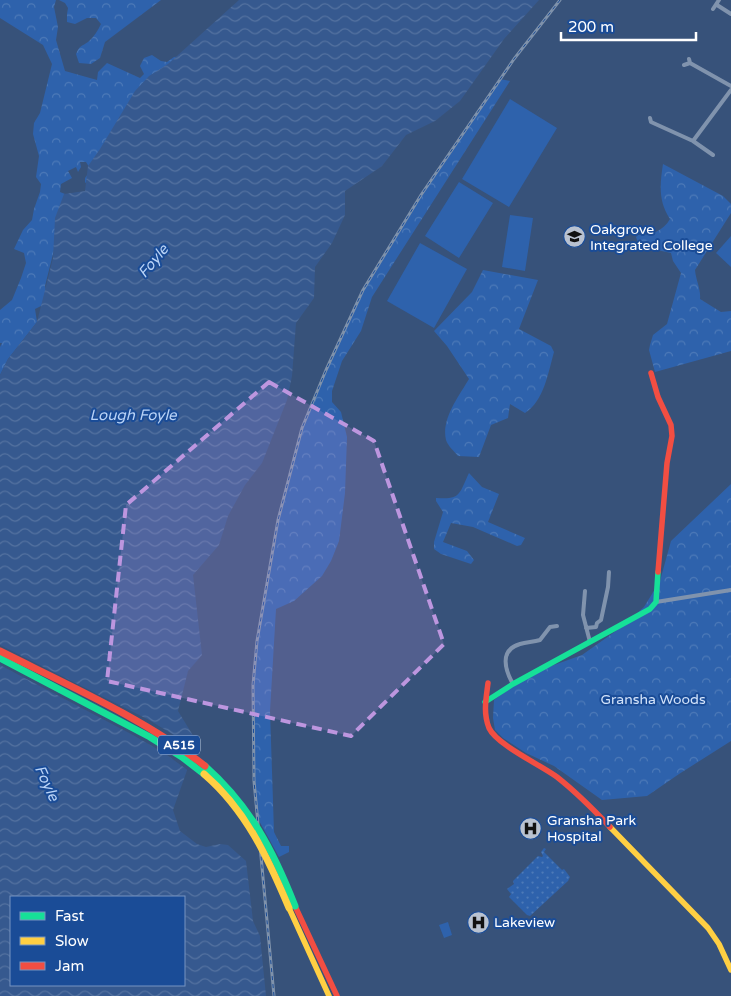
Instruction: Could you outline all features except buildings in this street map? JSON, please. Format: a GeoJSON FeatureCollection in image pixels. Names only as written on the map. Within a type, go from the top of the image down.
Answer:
{"type":"FeatureCollection","features":[{"type":"Feature","properties":{"kind":"main road"},"geometry":{"type":"LineString","coordinates":[[485,702],[513,684],[650,609],[656,602],[667,463],[672,436],[671,425],[658,398],[651,373]]}},
{"type":"Feature","properties":{"kind":"main road","name":"A515"},"geometry":{"type":"LineString","coordinates":[[0,651],[146,726],[179,746],[197,759],[233,793],[251,816],[275,857],[292,907],[329,996]]}},
{"type":"Feature","properties":{"kind":"main road","name":"A515"},"geometry":{"type":"LineString","coordinates":[[0,658],[169,747],[209,778],[238,809],[254,833],[337,996]]}},
{"type":"Feature","properties":{"kind":"main road"},"geometry":{"type":"LineString","coordinates":[[488,683],[485,713],[490,730],[508,747],[556,777],[591,807],[708,928],[719,944],[731,970]]}},
{"type":"Feature","properties":{"kind":"street"},"geometry":{"type":"LineString","coordinates":[[713,9],[718,2],[731,14]]}},
{"type":"Feature","properties":{"kind":"street"},"geometry":{"type":"LineString","coordinates":[[684,65],[689,61],[731,86]]}},
{"type":"Feature","properties":{"kind":"street"},"geometry":{"type":"LineString","coordinates":[[693,141],[731,90]]}},
{"type":"Feature","properties":{"kind":"street"},"geometry":{"type":"LineString","coordinates":[[646,125],[650,120],[693,141],[711,154],[714,148]]}},
{"type":"Feature","properties":{"kind":"street"},"geometry":{"type":"LineString","coordinates":[[586,628],[596,627],[597,623],[601,620],[609,572]]}},
{"type":"Feature","properties":{"kind":"street"},"geometry":{"type":"LineString","coordinates":[[656,602],[731,590]]}},
{"type":"Feature","properties":{"kind":"street"},"geometry":{"type":"LineString","coordinates":[[585,592],[583,609],[590,642]]}},
{"type":"Feature","properties":{"kind":"street"},"geometry":{"type":"LineString","coordinates":[[513,684],[504,667],[505,660],[511,649],[518,644],[540,640],[550,627],[557,626]]}},
{"type":"Feature","properties":{"kind":"highlighted area"},"geometry":{"type":"Polygon","coordinates":[[[269,382],[374,441],[444,644],[351,736],[107,681],[126,505],[269,382]]]}},
{"type":"Feature","properties":{"kind":"green space"},"geometry":{"type":"Polygon","coordinates":[[[0,0],[56,0],[54,7],[58,27],[56,40],[65,71],[97,80],[98,72],[107,63],[140,78],[144,74],[140,66],[144,58],[152,55],[161,61],[167,62],[174,57],[184,56],[96,175],[85,183],[85,178],[91,170],[86,162],[80,162],[81,167],[78,172],[76,167],[68,171],[72,178],[61,184],[60,192],[65,194],[57,238],[45,286],[49,302],[35,309],[37,322],[8,359],[0,375],[0,347],[2,343],[0,343],[0,310],[12,300],[26,263],[24,253],[14,249],[23,230],[32,220],[40,192],[41,184],[36,177],[39,156],[33,134],[34,123],[40,113],[52,64],[43,45],[0,18],[0,0]]]}},
{"type":"Feature","properties":{"kind":"green space"},"geometry":{"type":"Polygon","coordinates":[[[59,0],[161,0],[105,42],[100,58],[91,64],[79,63],[76,54],[92,38],[101,24],[96,18],[87,18],[75,24],[67,22],[68,8],[65,3],[59,0]]]}},
{"type":"Feature","properties":{"kind":"green space"},"geometry":{"type":"Polygon","coordinates":[[[500,79],[510,81],[372,297],[361,331],[342,361],[332,391],[332,402],[341,412],[347,437],[345,493],[339,541],[331,561],[322,576],[294,601],[276,609],[270,711],[274,832],[281,846],[289,846],[289,852],[279,857],[257,817],[253,747],[253,685],[257,641],[278,520],[302,428],[363,290],[421,195],[500,79]]]}},
{"type":"Feature","properties":{"kind":"green space"},"geometry":{"type":"Polygon","coordinates":[[[510,99],[557,128],[509,207],[462,179],[510,99]]]}},
{"type":"Feature","properties":{"kind":"green space"},"geometry":{"type":"Polygon","coordinates":[[[663,164],[723,196],[731,204],[731,213],[695,270],[700,299],[721,312],[731,311],[731,351],[655,372],[649,350],[650,345],[653,335],[667,324],[681,273],[673,261],[671,253],[639,246],[636,237],[657,232],[670,219],[663,206],[662,199],[663,164]]]}},
{"type":"Feature","properties":{"kind":"green space"},"geometry":{"type":"Polygon","coordinates":[[[459,182],[493,203],[459,258],[425,236],[459,182]]]}},
{"type":"Feature","properties":{"kind":"green space"},"geometry":{"type":"Polygon","coordinates":[[[510,215],[533,218],[525,271],[502,267],[510,215]]]}},
{"type":"Feature","properties":{"kind":"green space"},"geometry":{"type":"Polygon","coordinates":[[[731,236],[731,267],[716,253],[731,236]]]}},
{"type":"Feature","properties":{"kind":"green space"},"geometry":{"type":"Polygon","coordinates":[[[420,243],[467,269],[434,328],[387,301],[420,243]]]}},
{"type":"Feature","properties":{"kind":"green space"},"geometry":{"type":"Polygon","coordinates":[[[483,270],[538,280],[519,329],[551,346],[554,352],[541,394],[531,408],[525,413],[510,404],[508,418],[491,425],[479,457],[458,456],[446,440],[446,424],[456,400],[469,379],[447,346],[434,331],[472,292],[483,270]]]}},
{"type":"Feature","properties":{"kind":"green space"},"geometry":{"type":"Polygon","coordinates":[[[469,473],[482,487],[499,494],[488,522],[525,538],[521,545],[517,546],[473,527],[451,523],[443,542],[467,551],[474,560],[471,564],[441,554],[434,549],[434,542],[443,512],[436,498],[455,497],[461,491],[469,473]]]}},
{"type":"Feature","properties":{"kind":"green space","name":"Gransha Woods"},"geometry":{"type":"Polygon","coordinates":[[[731,484],[731,741],[647,796],[602,800],[554,766],[526,753],[503,738],[495,730],[493,718],[494,700],[515,684],[540,670],[582,655],[623,626],[644,607],[660,581],[671,541],[731,484]]]}},
{"type":"Feature","properties":{"kind":"green space"},"geometry":{"type":"Polygon","coordinates":[[[544,848],[546,849],[544,852],[562,870],[564,869],[570,877],[530,916],[509,897],[511,894],[507,889],[514,884],[513,881],[538,856],[543,856],[541,852],[544,848]]]}},
{"type":"Feature","properties":{"kind":"green space"},"geometry":{"type":"Polygon","coordinates":[[[448,922],[452,935],[444,938],[439,925],[448,922]]]}},
{"type":"Feature","properties":{"kind":"water","name":"Lough Foyle"},"geometry":{"type":"Polygon","coordinates":[[[239,0],[539,0],[504,39],[460,101],[435,121],[406,135],[382,166],[345,191],[345,215],[332,243],[315,267],[314,298],[296,323],[292,376],[287,400],[262,463],[245,485],[228,516],[219,545],[193,575],[202,655],[188,671],[178,711],[197,742],[173,810],[180,831],[197,844],[206,847],[220,844],[228,845],[246,861],[253,921],[260,936],[266,996],[0,996],[0,375],[8,359],[37,322],[53,258],[55,218],[64,194],[85,191],[88,166],[135,91],[149,76],[168,64],[239,0]]]}},
{"type":"Feature","properties":{"kind":"pier"},"geometry":{"type":"Polygon","coordinates":[[[0,645],[149,720],[182,740],[196,751],[189,771],[164,753],[133,735],[0,665],[0,645]]]}},
{"type":"Feature","properties":{"kind":"railway"},"geometry":{"type":"LineString","coordinates":[[274,996],[254,781],[253,685],[257,641],[278,520],[302,428],[363,290],[421,195],[514,59],[560,0]]}},
{"type":"Feature","properties":{"kind":"traffic: fast"},"geometry":{"type":"LineString","coordinates":[[485,702],[513,684],[650,609],[656,602],[658,572]]}},
{"type":"Feature","properties":{"kind":"traffic: fast"},"geometry":{"type":"LineString","coordinates":[[0,658],[150,737],[182,757],[204,774]]}},
{"type":"Feature","properties":{"kind":"traffic: fast"},"geometry":{"type":"LineString","coordinates":[[205,766],[235,797],[259,830],[278,866],[295,906]]}},
{"type":"Feature","properties":{"kind":"traffic: slow"},"geometry":{"type":"LineString","coordinates":[[204,774],[219,788],[244,819],[264,853],[289,908]]}},
{"type":"Feature","properties":{"kind":"traffic: slow"},"geometry":{"type":"LineString","coordinates":[[610,827],[708,928],[719,944],[731,970]]}},
{"type":"Feature","properties":{"kind":"traffic: slow"},"geometry":{"type":"LineString","coordinates":[[289,908],[329,996]]}},
{"type":"Feature","properties":{"kind":"traffic: jam"},"geometry":{"type":"LineString","coordinates":[[651,373],[658,397],[671,425],[672,436],[667,463],[658,572]]}},
{"type":"Feature","properties":{"kind":"traffic: jam"},"geometry":{"type":"LineString","coordinates":[[0,651],[132,718],[182,749],[205,766]]}},
{"type":"Feature","properties":{"kind":"traffic: jam"},"geometry":{"type":"LineString","coordinates":[[488,683],[486,717],[489,728],[494,734],[510,748],[557,777],[610,827]]}},
{"type":"Feature","properties":{"kind":"traffic: jam"},"geometry":{"type":"LineString","coordinates":[[295,906],[337,996]]}},
{"type":"Feature","properties":{"kind":"place","name":"Oakgrove Integrated College"},"geometry":{"type":"Point","coordinates":[574,237]}},
{"type":"Feature","properties":{"kind":"place","name":"Gransha Park Hospital"},"geometry":{"type":"Point","coordinates":[531,828]}},
{"type":"Feature","properties":{"kind":"place","name":"Lakeview"},"geometry":{"type":"Point","coordinates":[478,922]}},
{"type":"Feature","properties":{"kind":"water label","name":"Foyle"},"geometry":{"type":"Point","coordinates":[153,261]}},
{"type":"Feature","properties":{"kind":"water label","name":"Foyle"},"geometry":{"type":"Point","coordinates":[47,783]}}]}
